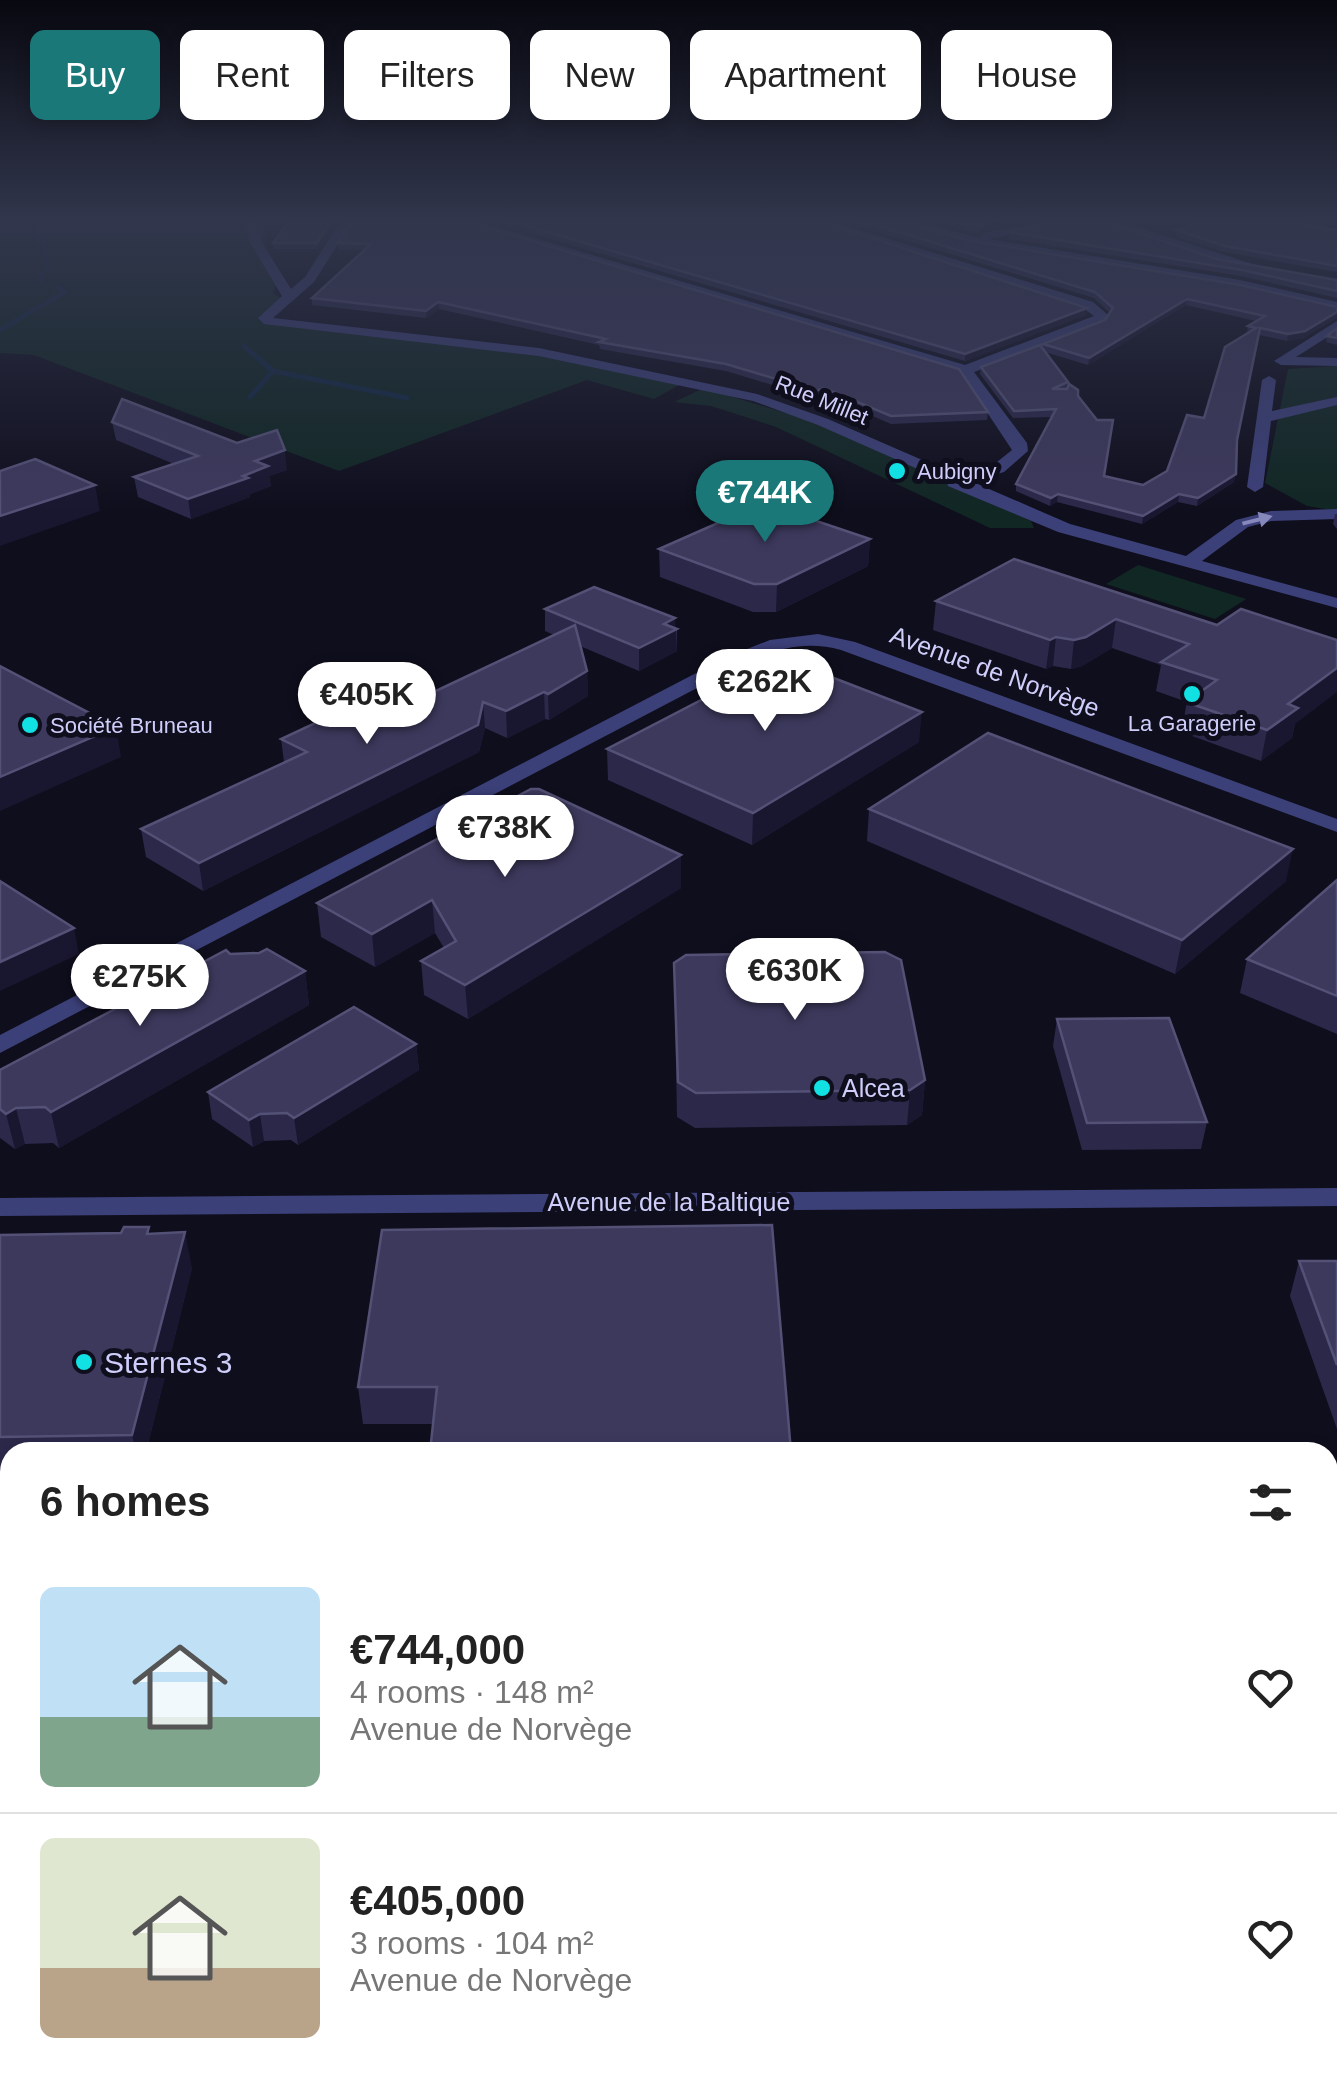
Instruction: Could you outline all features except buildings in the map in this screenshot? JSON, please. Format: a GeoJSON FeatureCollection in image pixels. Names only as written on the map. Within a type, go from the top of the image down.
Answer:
{"type":"FeatureCollection","features":[{"type":"Feature","properties":{"kind":"street","name":"Rue Millet"},"geometry":{"type":"LineString","coordinates":[[267,316],[269,321],[498,346],[728,391],[806,415],[1064,528],[1337,603]]}},
{"type":"Feature","properties":{"kind":"street"},"geometry":{"type":"LineString","coordinates":[[785,316],[966,370],[1096,322],[1101,316]]}},
{"type":"Feature","properties":{"kind":"street"},"geometry":{"type":"LineString","coordinates":[[1337,325],[1280,361],[1337,362]]}},
{"type":"Feature","properties":{"kind":"street"},"geometry":{"type":"LineString","coordinates":[[954,483],[998,468],[1020,451],[1019,443],[966,370]]}},
{"type":"Feature","properties":{"kind":"street"},"geometry":{"type":"LineString","coordinates":[[1255,487],[1269,380]]}},
{"type":"Feature","properties":{"kind":"street"},"geometry":{"type":"LineString","coordinates":[[1263,418],[1337,401]]}},
{"type":"Feature","properties":{"kind":"street"},"geometry":{"type":"LineString","coordinates":[[1189,562],[1242,523],[1270,516],[1337,514]]}},
{"type":"Feature","properties":{"kind":"street","name":"Avenue de Norvège"},"geometry":{"type":"LineString","coordinates":[[0,1045],[734,661],[784,641],[815,638],[848,646],[1337,826]]}},
{"type":"Feature","properties":{"kind":"street","name":"Avenue de la Baltique"},"geometry":{"type":"LineString","coordinates":[[0,1207],[1337,1197]]}},
{"type":"Feature","properties":{"kind":"green space"},"geometry":{"type":"Polygon","coordinates":[[[0,316],[263,316],[566,359],[681,384],[654,399],[587,380],[339,471],[34,355],[0,353],[0,316]]]}},
{"type":"Feature","properties":{"kind":"green space"},"geometry":{"type":"Polygon","coordinates":[[[1337,366],[1337,511],[1307,506],[1265,483],[1288,369],[1337,366]]]}},
{"type":"Feature","properties":{"kind":"green space"},"geometry":{"type":"Polygon","coordinates":[[[704,388],[815,422],[1031,521],[1034,528],[990,528],[776,427],[711,406],[674,402],[704,388]]]}},
{"type":"Feature","properties":{"kind":"green space"},"geometry":{"type":"Polygon","coordinates":[[[1138,565],[1246,599],[1215,619],[1106,584],[1138,565]]]}},
{"type":"Feature","properties":{"kind":"waterway"},"geometry":{"type":"LineString","coordinates":[[0,330],[24,316]]}},
{"type":"Feature","properties":{"kind":"waterway"},"geometry":{"type":"LineString","coordinates":[[244,346],[273,371]]}},
{"type":"Feature","properties":{"kind":"waterway"},"geometry":{"type":"LineString","coordinates":[[250,397],[273,371]]}},
{"type":"Feature","properties":{"kind":"waterway"},"geometry":{"type":"LineString","coordinates":[[273,371],[407,398]]}},
{"type":"Feature","properties":{"kind":"place","name":"Aubigny"},"geometry":{"type":"Point","coordinates":[897,471]}},
{"type":"Feature","properties":{"kind":"place","name":"La Garagerie"},"geometry":{"type":"Point","coordinates":[1192,694]}},
{"type":"Feature","properties":{"kind":"place","name":"Société Bruneau"},"geometry":{"type":"Point","coordinates":[30,725]}},
{"type":"Feature","properties":{"kind":"place","name":"Alcea"},"geometry":{"type":"Point","coordinates":[822,1088]}},
{"type":"Feature","properties":{"kind":"place","name":"Sternes 3"},"geometry":{"type":"Point","coordinates":[84,1362]}}]}
